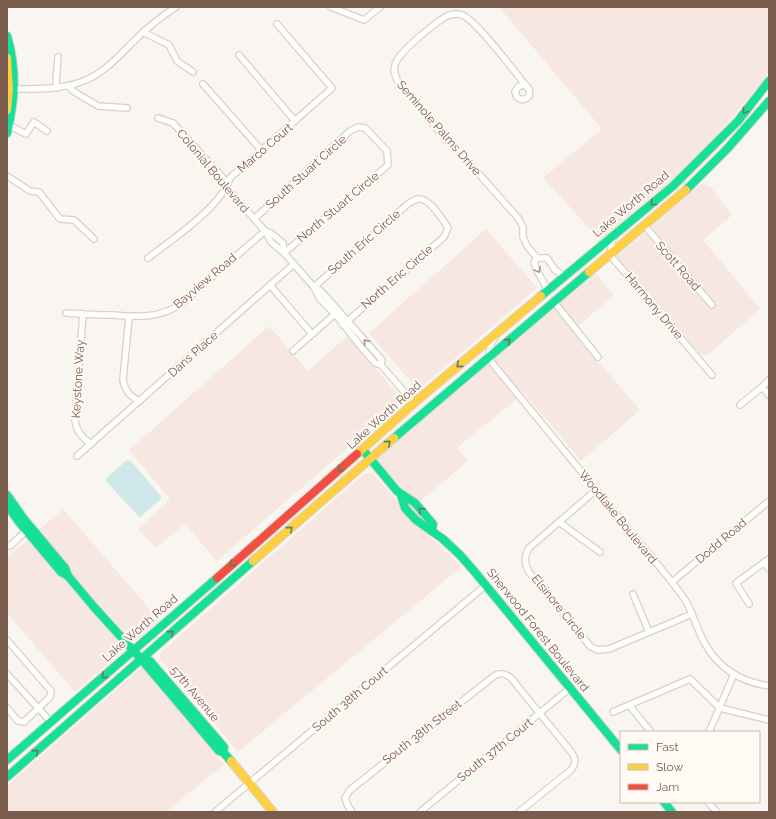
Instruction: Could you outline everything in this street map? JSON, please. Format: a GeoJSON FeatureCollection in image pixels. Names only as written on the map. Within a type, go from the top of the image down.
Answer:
{"type":"FeatureCollection","features":[{"type":"Feature","properties":{"kind":"main road"},"geometry":{"type":"LineString","coordinates":[[7,36],[13,59],[7,110]]}},
{"type":"Feature","properties":{"kind":"main road"},"geometry":{"type":"LineString","coordinates":[[7,58],[13,109],[8,127]]}},
{"type":"Feature","properties":{"kind":"main road","name":"Lake Worth Road"},"geometry":{"type":"LineString","coordinates":[[7,760],[363,450],[414,403],[598,247],[673,186],[706,155],[738,121],[769,81]]}},
{"type":"Feature","properties":{"kind":"main road","name":"Lake Worth Road"},"geometry":{"type":"LineString","coordinates":[[7,777],[370,458],[645,226],[706,172],[769,101]]}},
{"type":"Feature","properties":{"kind":"main road"},"geometry":{"type":"LineString","coordinates":[[645,226],[660,206],[702,169],[706,155]]}},
{"type":"Feature","properties":{"kind":"main road"},"geometry":{"type":"LineString","coordinates":[[554,302],[560,290],[599,257],[598,247]]}},
{"type":"Feature","properties":{"kind":"main road","name":"Sherwood Forest Boulevard"},"geometry":{"type":"LineString","coordinates":[[363,450],[401,495],[405,508],[416,520],[443,539],[460,555],[620,749]]}},
{"type":"Feature","properties":{"kind":"main road","name":"57th Avenue"},"geometry":{"type":"LineString","coordinates":[[7,495],[24,519],[65,568],[68,576],[94,607],[133,650],[142,659],[150,661],[172,685],[224,747],[223,752],[273,812]]}},
{"type":"Feature","properties":{"kind":"main road","name":"57th Avenue"},"geometry":{"type":"LineString","coordinates":[[7,505],[26,531],[60,572],[68,576]]}},
{"type":"Feature","properties":{"kind":"main road"},"geometry":{"type":"LineString","coordinates":[[256,558],[260,547],[292,517],[300,505]]}},
{"type":"Feature","properties":{"kind":"main road"},"geometry":{"type":"LineString","coordinates":[[213,596],[218,586],[249,558],[249,549]]}},
{"type":"Feature","properties":{"kind":"main road"},"geometry":{"type":"LineString","coordinates":[[7,768],[16,760],[25,745]]}},
{"type":"Feature","properties":{"kind":"main road"},"geometry":{"type":"LineString","coordinates":[[665,803],[672,812]]}},
{"type":"Feature","properties":{"kind":"street"},"geometry":{"type":"LineString","coordinates":[[10,89],[57,88],[81,82],[102,71],[115,61],[144,32],[176,7]]}},
{"type":"Feature","properties":{"kind":"street"},"geometry":{"type":"LineString","coordinates":[[331,7],[364,20],[380,7]]}},
{"type":"Feature","properties":{"kind":"street","name":"Seminole Palms Drive"},"geometry":{"type":"LineString","coordinates":[[523,85],[520,78],[474,24],[464,16],[456,14],[446,17],[412,44],[401,54],[395,64],[394,72],[397,80],[447,141],[455,147],[518,218],[523,227],[523,237],[527,246],[537,258]]}},
{"type":"Feature","properties":{"kind":"street","name":"Marco Court"},"geometry":{"type":"LineString","coordinates":[[148,258],[200,218],[227,188],[230,178],[332,88],[277,24]]}},
{"type":"Feature","properties":{"kind":"street"},"geometry":{"type":"LineString","coordinates":[[144,32],[169,45],[177,62],[193,72]]}},
{"type":"Feature","properties":{"kind":"street"},"geometry":{"type":"LineString","coordinates":[[239,55],[295,121]]}},
{"type":"Feature","properties":{"kind":"street"},"geometry":{"type":"LineString","coordinates":[[57,88],[56,81],[58,57]]}},
{"type":"Feature","properties":{"kind":"street"},"geometry":{"type":"LineString","coordinates":[[203,84],[262,151]]}},
{"type":"Feature","properties":{"kind":"street"},"geometry":{"type":"LineString","coordinates":[[69,86],[73,91],[98,106],[127,108]]}},
{"type":"Feature","properties":{"kind":"street","name":"Colonial Boulevard"},"geometry":{"type":"LineString","coordinates":[[158,118],[173,123],[224,179],[227,188],[254,219],[265,231],[271,233],[283,243],[284,253],[314,286],[320,299],[336,312],[345,323]]}},
{"type":"Feature","properties":{"kind":"street"},"geometry":{"type":"LineString","coordinates":[[8,127],[26,134],[34,122],[47,131]]}},
{"type":"Feature","properties":{"kind":"street","name":"North Stuart Circle"},"geometry":{"type":"LineString","coordinates":[[284,253],[388,164],[387,151],[365,128],[358,127]]}},
{"type":"Feature","properties":{"kind":"street","name":"South Stuart Circle"},"geometry":{"type":"LineString","coordinates":[[254,219],[350,131],[358,127]]}},
{"type":"Feature","properties":{"kind":"street"},"geometry":{"type":"LineString","coordinates":[[7,176],[30,191],[39,192],[60,218],[74,220],[94,239]]}},
{"type":"Feature","properties":{"kind":"street","name":"North Eric Circle"},"geometry":{"type":"LineString","coordinates":[[345,323],[444,237],[448,228],[443,220],[427,201],[419,199],[416,200]]}},
{"type":"Feature","properties":{"kind":"street","name":"South Eric Circle"},"geometry":{"type":"LineString","coordinates":[[314,286],[409,203],[416,200]]}},
{"type":"Feature","properties":{"kind":"street","name":"Scott Road"},"geometry":{"type":"LineString","coordinates":[[645,226],[712,305]]}},
{"type":"Feature","properties":{"kind":"street","name":"Bayview Road"},"geometry":{"type":"LineString","coordinates":[[66,313],[142,317],[154,316],[169,311],[178,306],[265,231]]}},
{"type":"Feature","properties":{"kind":"street"},"geometry":{"type":"LineString","coordinates":[[610,255],[615,233]]}},
{"type":"Feature","properties":{"kind":"street","name":"Harmony Drive"},"geometry":{"type":"LineString","coordinates":[[610,255],[712,375]]}},
{"type":"Feature","properties":{"kind":"street","name":"Seminole Palms Drive"},"geometry":{"type":"LineString","coordinates":[[537,258],[547,258],[555,270],[564,276]]}},
{"type":"Feature","properties":{"kind":"street","name":"Seminole Palms Drive"},"geometry":{"type":"LineString","coordinates":[[537,258],[534,262],[535,268],[545,282],[547,290]]}},
{"type":"Feature","properties":{"kind":"street","name":"Dans Place"},"geometry":{"type":"LineString","coordinates":[[92,444],[294,264]]}},
{"type":"Feature","properties":{"kind":"street"},"geometry":{"type":"LineString","coordinates":[[270,285],[312,334]]}},
{"type":"Feature","properties":{"kind":"street"},"geometry":{"type":"LineString","coordinates":[[554,302],[598,357]]}},
{"type":"Feature","properties":{"kind":"street"},"geometry":{"type":"LineString","coordinates":[[294,351],[336,312]]}},
{"type":"Feature","properties":{"kind":"street","name":"Keystone Way"},"geometry":{"type":"LineString","coordinates":[[83,314],[75,420],[84,439],[92,444]]}},
{"type":"Feature","properties":{"kind":"street"},"geometry":{"type":"LineString","coordinates":[[129,316],[123,380],[125,388],[129,394],[140,401]]}},
{"type":"Feature","properties":{"kind":"street"},"geometry":{"type":"LineString","coordinates":[[345,323],[375,363],[381,365],[414,403]]}},
{"type":"Feature","properties":{"kind":"street"},"geometry":{"type":"LineString","coordinates":[[488,358],[491,344],[499,331]]}},
{"type":"Feature","properties":{"kind":"street","name":"Woodlake Boulevard"},"geometry":{"type":"LineString","coordinates":[[488,358],[672,582],[687,604],[709,650],[720,664],[734,674],[749,681],[769,686]]}},
{"type":"Feature","properties":{"kind":"street"},"geometry":{"type":"LineString","coordinates":[[740,404],[769,380]]}},
{"type":"Feature","properties":{"kind":"street"},"geometry":{"type":"LineString","coordinates":[[762,387],[769,396]]}},
{"type":"Feature","properties":{"kind":"street"},"geometry":{"type":"LineString","coordinates":[[77,456],[92,444]]}},
{"type":"Feature","properties":{"kind":"street","name":"Elsinore Circle"},"geometry":{"type":"LineString","coordinates":[[596,490],[529,548],[526,554],[526,565],[530,572],[594,649],[606,650],[692,614]]}},
{"type":"Feature","properties":{"kind":"street","name":"Dodd Road"},"geometry":{"type":"LineString","coordinates":[[672,582],[769,501]]}},
{"type":"Feature","properties":{"kind":"street"},"geometry":{"type":"LineString","coordinates":[[559,522],[600,552]]}},
{"type":"Feature","properties":{"kind":"street"},"geometry":{"type":"LineString","coordinates":[[7,546],[10,546],[26,531]]}},
{"type":"Feature","properties":{"kind":"street"},"geometry":{"type":"LineString","coordinates":[[749,604],[736,583],[767,561],[769,569]]}},
{"type":"Feature","properties":{"kind":"street","name":"South 38th Court"},"geometry":{"type":"LineString","coordinates":[[215,812],[486,586]]}},
{"type":"Feature","properties":{"kind":"street"},"geometry":{"type":"LineString","coordinates":[[633,594],[650,632]]}},
{"type":"Feature","properties":{"kind":"street"},"geometry":{"type":"LineString","coordinates":[[7,640],[51,691],[50,697],[24,722],[18,721],[7,708]]}},
{"type":"Feature","properties":{"kind":"street"},"geometry":{"type":"LineString","coordinates":[[7,674],[51,722]]}},
{"type":"Feature","properties":{"kind":"street","name":"South 38th Street"},"geometry":{"type":"LineString","coordinates":[[352,812],[345,798],[350,790],[497,674],[504,674],[511,678],[540,713]]}},
{"type":"Feature","properties":{"kind":"street"},"geometry":{"type":"LineString","coordinates":[[710,731],[734,674]]}},
{"type":"Feature","properties":{"kind":"street"},"geometry":{"type":"LineString","coordinates":[[613,712],[690,679],[720,708],[769,720]]}},
{"type":"Feature","properties":{"kind":"street","name":"South 37th Court"},"geometry":{"type":"LineString","coordinates":[[420,812],[570,688]]}},
{"type":"Feature","properties":{"kind":"street"},"geometry":{"type":"LineString","coordinates":[[629,705],[650,731]]}},
{"type":"Feature","properties":{"kind":"street"},"geometry":{"type":"LineString","coordinates":[[519,812],[571,770],[575,764],[572,753],[540,713]]}},
{"type":"Feature","properties":{"kind":"street"},"geometry":{"type":"LineString","coordinates":[[709,803],[717,812]]}},
{"type":"Feature","properties":{"kind":"shaded area"},"geometry":{"type":"Polygon","coordinates":[[[499,7],[769,7],[769,71],[763,81],[710,143],[677,175],[600,240],[543,178],[602,129],[499,7]]]}},
{"type":"Feature","properties":{"kind":"shaded area"},"geometry":{"type":"Polygon","coordinates":[[[701,184],[710,186],[732,215],[703,240],[760,309],[709,354],[701,355],[616,257],[701,184]]]}},
{"type":"Feature","properties":{"kind":"shaded area"},"geometry":{"type":"Polygon","coordinates":[[[486,229],[537,288],[418,390],[369,333],[486,229]]]}},
{"type":"Feature","properties":{"kind":"shaded area"},"geometry":{"type":"Polygon","coordinates":[[[595,272],[614,296],[572,331],[640,410],[581,461],[524,393],[457,448],[468,461],[417,504],[376,460],[496,355],[595,272]]]}},
{"type":"Feature","properties":{"kind":"shaded area"},"geometry":{"type":"Polygon","coordinates":[[[269,326],[308,371],[347,336],[403,400],[217,561],[185,524],[156,548],[138,529],[170,499],[129,450],[269,326]]]}},
{"type":"Feature","properties":{"kind":"shaded area"},"geometry":{"type":"Polygon","coordinates":[[[365,473],[373,474],[421,527],[461,567],[238,752],[160,659],[160,653],[365,473]]]}},
{"type":"Feature","properties":{"kind":"shaded area"},"geometry":{"type":"Polygon","coordinates":[[[63,509],[159,620],[75,692],[7,613],[7,558],[63,509]]]}},
{"type":"Feature","properties":{"kind":"shaded area"},"geometry":{"type":"Polygon","coordinates":[[[142,667],[224,764],[166,812],[7,812],[7,786],[142,667]]]}},
{"type":"Feature","properties":{"kind":"water"},"geometry":{"type":"Polygon","coordinates":[[[127,460],[130,460],[161,496],[161,499],[140,517],[106,481],[106,478],[127,460]]]}},
{"type":"Feature","properties":{"kind":"traffic: fast"},"geometry":{"type":"LineString","coordinates":[[7,36],[14,72],[12,109],[7,133]]}},
{"type":"Feature","properties":{"kind":"traffic: fast"},"geometry":{"type":"LineString","coordinates":[[541,296],[673,186],[738,121],[769,81]]}},
{"type":"Feature","properties":{"kind":"traffic: fast"},"geometry":{"type":"LineString","coordinates":[[686,190],[727,149],[769,101]]}},
{"type":"Feature","properties":{"kind":"traffic: fast"},"geometry":{"type":"LineString","coordinates":[[394,438],[589,272]]}},
{"type":"Feature","properties":{"kind":"traffic: fast"},"geometry":{"type":"LineString","coordinates":[[363,450],[397,491],[415,503],[433,524],[432,531]]}},
{"type":"Feature","properties":{"kind":"traffic: fast"},"geometry":{"type":"LineString","coordinates":[[7,495],[24,519],[65,568],[68,576],[94,607],[141,659],[219,751],[223,752],[231,761]]}},
{"type":"Feature","properties":{"kind":"traffic: fast"},"geometry":{"type":"LineString","coordinates":[[401,495],[405,508],[416,520],[443,539],[474,571],[620,749]]}},
{"type":"Feature","properties":{"kind":"traffic: fast"},"geometry":{"type":"LineString","coordinates":[[7,505],[19,522],[61,572],[68,576]]}},
{"type":"Feature","properties":{"kind":"traffic: fast"},"geometry":{"type":"LineString","coordinates":[[7,777],[253,561]]}},
{"type":"Feature","properties":{"kind":"traffic: fast"},"geometry":{"type":"LineString","coordinates":[[7,760],[217,578]]}},
{"type":"Feature","properties":{"kind":"traffic: fast"},"geometry":{"type":"LineString","coordinates":[[141,659],[150,661],[224,747],[223,752]]}},
{"type":"Feature","properties":{"kind":"traffic: fast"},"geometry":{"type":"LineString","coordinates":[[665,803],[672,812]]}},
{"type":"Feature","properties":{"kind":"traffic: slow"},"geometry":{"type":"LineString","coordinates":[[7,58],[9,89],[7,110]]}},
{"type":"Feature","properties":{"kind":"traffic: slow"},"geometry":{"type":"LineString","coordinates":[[589,272],[686,190]]}},
{"type":"Feature","properties":{"kind":"traffic: slow"},"geometry":{"type":"LineString","coordinates":[[357,454],[414,403],[541,296]]}},
{"type":"Feature","properties":{"kind":"traffic: slow"},"geometry":{"type":"LineString","coordinates":[[253,561],[394,438]]}},
{"type":"Feature","properties":{"kind":"traffic: slow"},"geometry":{"type":"LineString","coordinates":[[231,761],[273,812]]}},
{"type":"Feature","properties":{"kind":"traffic: jam"},"geometry":{"type":"LineString","coordinates":[[217,578],[357,454]]}}]}
